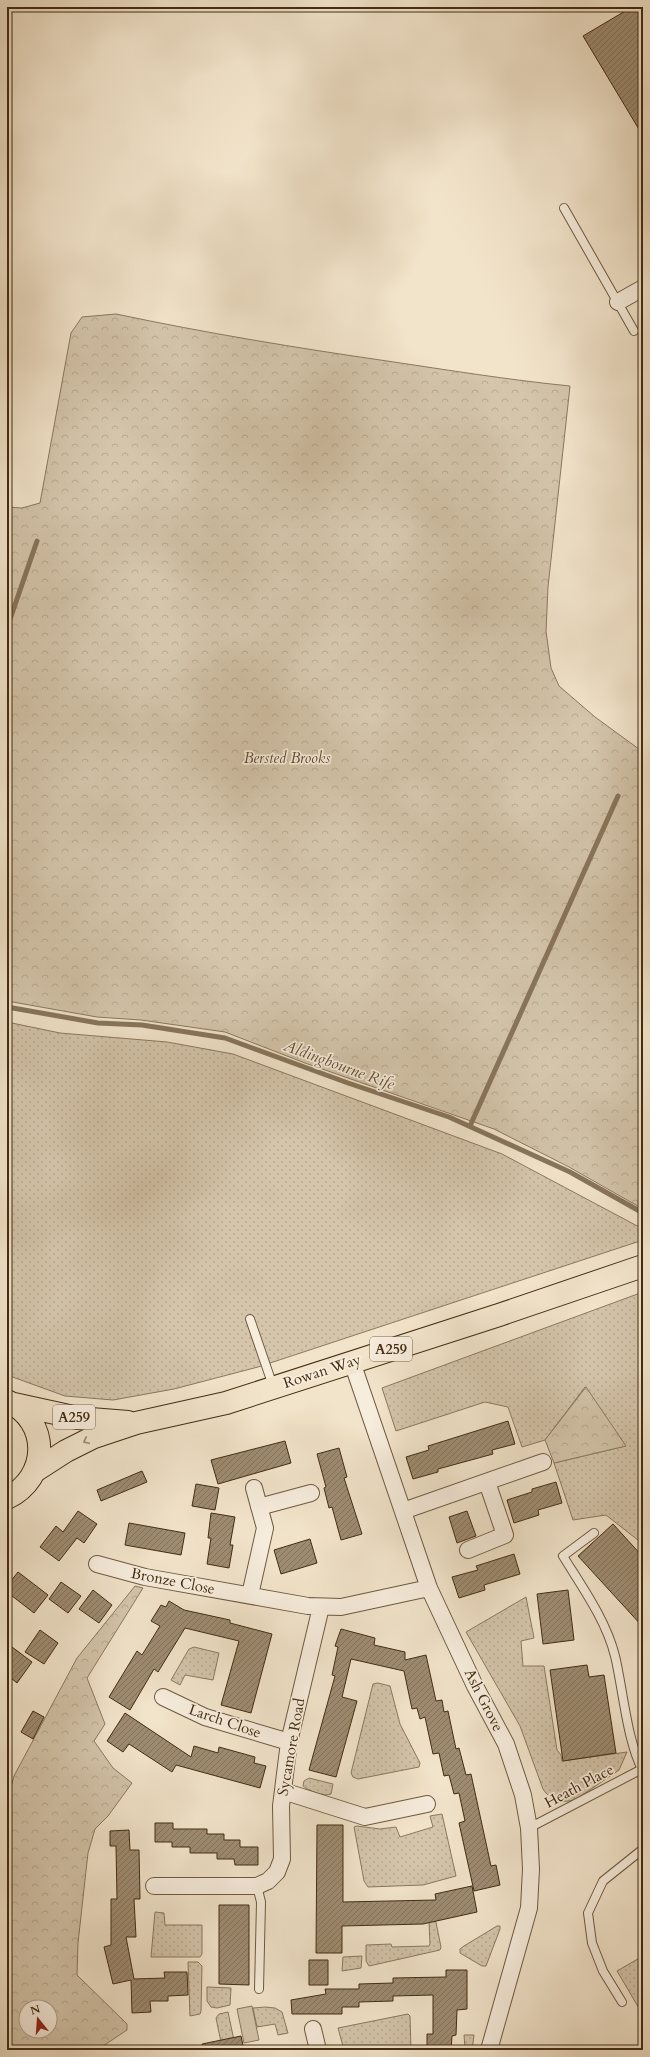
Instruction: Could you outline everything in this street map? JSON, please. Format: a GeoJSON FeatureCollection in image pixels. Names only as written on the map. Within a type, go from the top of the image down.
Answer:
{"type":"FeatureCollection","features":[{"type":"Feature","properties":{"kind":"highway","name":"Rowan Way"},"geometry":{"type":"LineString","coordinates":[[35,1471],[66,1450],[94,1437],[136,1422],[219,1404],[499,1316],[643,1266]]}},
{"type":"Feature","properties":{"kind":"highway","name":"Rowan Way"},"geometry":{"type":"LineString","coordinates":[[10,1403],[78,1418],[136,1422]]}},
{"type":"Feature","properties":{"kind":"highway"},"geometry":{"type":"LineString","coordinates":[[7,1498],[16,1494],[28,1484],[35,1471],[39,1456],[39,1441],[34,1426],[26,1414],[10,1403]]}},
{"type":"Feature","properties":{"kind":"street"},"geometry":{"type":"LineString","coordinates":[[618,302],[643,288]]}},
{"type":"Feature","properties":{"kind":"street","name":"Ash Grove"},"geometry":{"type":"LineString","coordinates":[[352,1362],[429,1588],[475,1686],[506,1744],[523,1795],[529,1828],[531,1869],[529,1908],[489,2050]]}},
{"type":"Feature","properties":{"kind":"street"},"geometry":{"type":"LineString","coordinates":[[403,1511],[543,1462]]}},
{"type":"Feature","properties":{"kind":"street"},"geometry":{"type":"LineString","coordinates":[[468,1550],[505,1535],[487,1482]]}},
{"type":"Feature","properties":{"kind":"street"},"geometry":{"type":"LineString","coordinates":[[250,1595],[265,1528],[254,1488]]}},
{"type":"Feature","properties":{"kind":"street"},"geometry":{"type":"LineString","coordinates":[[259,1507],[311,1493]]}},
{"type":"Feature","properties":{"kind":"street","name":"Bronze Close"},"geometry":{"type":"LineString","coordinates":[[97,1564],[145,1577],[321,1607]]}},
{"type":"Feature","properties":{"kind":"street"},"geometry":{"type":"LineString","coordinates":[[321,1607],[341,1607],[429,1588]]}},
{"type":"Feature","properties":{"kind":"street","name":"Sycamore Road"},"geometry":{"type":"LineString","coordinates":[[257,1886],[268,1881],[276,1872],[282,1859],[281,1806],[289,1742],[321,1607]]}},
{"type":"Feature","properties":{"kind":"street","name":"Larch Close"},"geometry":{"type":"LineString","coordinates":[[164,1697],[205,1718],[289,1742]]}},
{"type":"Feature","properties":{"kind":"street"},"geometry":{"type":"LineString","coordinates":[[283,1792],[365,1817],[427,1804]]}},
{"type":"Feature","properties":{"kind":"street"},"geometry":{"type":"LineString","coordinates":[[154,1886],[257,1886]]}},
{"type":"Feature","properties":{"kind":"street"},"geometry":{"type":"LineString","coordinates":[[313,2029],[318,2050]]}},
{"type":"Feature","properties":{"kind":"lane"},"geometry":{"type":"LineString","coordinates":[[564,208],[634,331]]}},
{"type":"Feature","properties":{"kind":"lane"},"geometry":{"type":"LineString","coordinates":[[250,1319],[273,1387]]}},
{"type":"Feature","properties":{"kind":"lane","name":"Heath Place"},"geometry":{"type":"LineString","coordinates":[[529,1828],[642,1770],[628,1722],[614,1654],[599,1616],[563,1556],[594,1533]]}},
{"type":"Feature","properties":{"kind":"lane"},"geometry":{"type":"LineString","coordinates":[[622,2002],[603,1971],[592,1943],[588,1913],[602,1882],[643,1849]]}},
{"type":"Feature","properties":{"kind":"lane"},"geometry":{"type":"LineString","coordinates":[[257,1886],[261,1902],[259,1989]]}},
{"type":"Feature","properties":{"kind":"green space","name":"Bersted Brooks"},"geometry":{"type":"Polygon","coordinates":[[[116,314],[218,334],[319,351],[478,375],[570,386],[548,587],[546,631],[551,668],[559,686],[595,717],[643,752],[643,1209],[569,1167],[494,1129],[305,1063],[225,1032],[141,1020],[97,1017],[7,1001],[7,507],[22,508],[40,503],[71,333],[82,317],[116,314]]]}},
{"type":"Feature","properties":{"kind":"green space"},"geometry":{"type":"Polygon","coordinates":[[[7,1022],[60,1033],[167,1042],[233,1054],[502,1154],[643,1229],[643,1240],[258,1367],[174,1389],[113,1400],[65,1396],[7,1375],[7,1022]]]}},
{"type":"Feature","properties":{"kind":"green space"},"geometry":{"type":"Polygon","coordinates":[[[643,1292],[643,1544],[606,1515],[573,1520],[554,1463],[625,1446],[585,1387],[545,1440],[522,1447],[508,1407],[485,1402],[396,1431],[382,1388],[643,1292]]]}},
{"type":"Feature","properties":{"kind":"green space"},"geometry":{"type":"Polygon","coordinates":[[[586,1387],[626,1446],[554,1463],[545,1440],[586,1387]]]}},
{"type":"Feature","properties":{"kind":"green space"},"geometry":{"type":"Polygon","coordinates":[[[135,1586],[143,1588],[87,1678],[105,1724],[94,1741],[113,1768],[132,1783],[108,1816],[95,1829],[88,1853],[78,1943],[77,1975],[127,2024],[127,2030],[97,2050],[7,2050],[7,1802],[14,1776],[77,1658],[135,1586]]]}},
{"type":"Feature","properties":{"kind":"green space"},"geometry":{"type":"Polygon","coordinates":[[[526,1597],[534,1638],[521,1641],[523,1666],[544,1666],[557,1750],[561,1755],[562,1761],[627,1752],[619,1770],[575,1800],[561,1801],[553,1799],[543,1789],[520,1726],[466,1632],[526,1597]]]}},
{"type":"Feature","properties":{"kind":"green space"},"geometry":{"type":"Polygon","coordinates":[[[194,1647],[219,1653],[213,1680],[185,1675],[180,1685],[171,1680],[189,1649],[194,1647]]]}},
{"type":"Feature","properties":{"kind":"green space"},"geometry":{"type":"Polygon","coordinates":[[[378,1683],[390,1686],[400,1724],[420,1763],[419,1767],[358,1779],[353,1777],[351,1773],[373,1684],[378,1683]]]}},
{"type":"Feature","properties":{"kind":"green space"},"geometry":{"type":"Polygon","coordinates":[[[309,1778],[333,1784],[331,1794],[325,1795],[317,1793],[303,1786],[304,1781],[309,1778]]]}},
{"type":"Feature","properties":{"kind":"green space"},"geometry":{"type":"Polygon","coordinates":[[[442,1814],[456,1876],[423,1885],[368,1887],[364,1881],[354,1827],[357,1826],[380,1829],[396,1827],[400,1837],[433,1827],[430,1816],[442,1814]]]}},
{"type":"Feature","properties":{"kind":"green space"},"geometry":{"type":"Polygon","coordinates":[[[428,1901],[433,1908],[441,1947],[440,1950],[369,1966],[366,1961],[366,1945],[391,1944],[392,1947],[429,1946],[428,1901]]]}},
{"type":"Feature","properties":{"kind":"green space"},"geometry":{"type":"Polygon","coordinates":[[[155,1912],[164,1913],[165,1925],[202,1925],[202,1954],[200,1957],[151,1957],[155,1912]]]}},
{"type":"Feature","properties":{"kind":"green space"},"geometry":{"type":"Polygon","coordinates":[[[497,1926],[500,1926],[500,1929],[486,1966],[482,1966],[460,1953],[460,1949],[464,1946],[497,1926]]]}},
{"type":"Feature","properties":{"kind":"green space"},"geometry":{"type":"Polygon","coordinates":[[[362,1956],[361,1968],[342,1971],[343,1957],[362,1956]]]}},
{"type":"Feature","properties":{"kind":"green space"},"geometry":{"type":"Polygon","coordinates":[[[643,1956],[643,2015],[617,1971],[643,1956]]]}},
{"type":"Feature","properties":{"kind":"green space"},"geometry":{"type":"Polygon","coordinates":[[[188,1962],[198,1962],[202,1966],[201,2011],[200,2014],[190,2016],[188,1962]]]}},
{"type":"Feature","properties":{"kind":"green space"},"geometry":{"type":"Polygon","coordinates":[[[207,1987],[231,1988],[230,2005],[217,2008],[211,2007],[207,2001],[207,1987]]]}},
{"type":"Feature","properties":{"kind":"green space"},"geometry":{"type":"Polygon","coordinates":[[[252,2006],[259,2040],[244,2043],[237,2009],[252,2006]]]}},
{"type":"Feature","properties":{"kind":"green space"},"geometry":{"type":"Polygon","coordinates":[[[253,2008],[275,2008],[282,2012],[288,2033],[278,2035],[275,2024],[257,2027],[253,2008]]]}},
{"type":"Feature","properties":{"kind":"green space"},"geometry":{"type":"Polygon","coordinates":[[[228,2012],[235,2045],[222,2047],[216,2018],[219,2014],[228,2012]]]}},
{"type":"Feature","properties":{"kind":"green space"},"geometry":{"type":"Polygon","coordinates":[[[408,2014],[410,2016],[411,2050],[344,2050],[338,2028],[408,2014]]]}},
{"type":"Feature","properties":{"kind":"green space"},"geometry":{"type":"Polygon","coordinates":[[[464,2035],[474,2035],[472,2050],[461,2050],[465,2048],[464,2035]]]}},
{"type":"Feature","properties":{"kind":"building"},"geometry":{"type":"Polygon","coordinates":[[[632,7],[643,7],[643,136],[583,36],[632,7]]]}},
{"type":"Feature","properties":{"kind":"building"},"geometry":{"type":"Polygon","coordinates":[[[508,1421],[515,1444],[492,1450],[493,1454],[438,1469],[438,1472],[413,1479],[406,1457],[429,1450],[428,1446],[508,1421]]]}},
{"type":"Feature","properties":{"kind":"building"},"geometry":{"type":"Polygon","coordinates":[[[285,1441],[291,1463],[218,1484],[211,1460],[285,1441]]]}},
{"type":"Feature","properties":{"kind":"building"},"geometry":{"type":"Polygon","coordinates":[[[339,1448],[347,1477],[344,1478],[362,1534],[341,1540],[332,1507],[329,1508],[324,1488],[326,1487],[317,1454],[339,1448]]]}},
{"type":"Feature","properties":{"kind":"building"},"geometry":{"type":"Polygon","coordinates":[[[142,1471],[147,1482],[101,1501],[97,1490],[142,1471]]]}},
{"type":"Feature","properties":{"kind":"building"},"geometry":{"type":"Polygon","coordinates":[[[556,1482],[562,1503],[538,1510],[539,1515],[514,1523],[507,1500],[532,1492],[532,1489],[556,1482]]]}},
{"type":"Feature","properties":{"kind":"building"},"geometry":{"type":"Polygon","coordinates":[[[196,1484],[219,1488],[215,1510],[192,1506],[196,1484]]]}},
{"type":"Feature","properties":{"kind":"building"},"geometry":{"type":"Polygon","coordinates":[[[78,1511],[97,1524],[84,1543],[77,1538],[59,1561],[40,1547],[56,1526],[63,1532],[78,1511]]]}},
{"type":"Feature","properties":{"kind":"building"},"geometry":{"type":"Polygon","coordinates":[[[467,1511],[476,1536],[457,1543],[449,1517],[467,1511]]]}},
{"type":"Feature","properties":{"kind":"building"},"geometry":{"type":"Polygon","coordinates":[[[211,1513],[235,1517],[230,1545],[233,1545],[229,1568],[207,1564],[211,1538],[208,1538],[211,1513]]]}},
{"type":"Feature","properties":{"kind":"building"},"geometry":{"type":"Polygon","coordinates":[[[129,1523],[185,1533],[181,1555],[125,1545],[129,1523]]]}},
{"type":"Feature","properties":{"kind":"building"},"geometry":{"type":"Polygon","coordinates":[[[613,1524],[643,1557],[643,1627],[578,1556],[613,1524]]]}},
{"type":"Feature","properties":{"kind":"building"},"geometry":{"type":"Polygon","coordinates":[[[310,1539],[317,1563],[281,1574],[274,1550],[310,1539]]]}},
{"type":"Feature","properties":{"kind":"building"},"geometry":{"type":"Polygon","coordinates":[[[514,1554],[520,1574],[484,1585],[485,1590],[459,1598],[452,1577],[478,1570],[476,1566],[514,1554]]]}},
{"type":"Feature","properties":{"kind":"building"},"geometry":{"type":"Polygon","coordinates":[[[18,1572],[48,1595],[34,1613],[7,1592],[7,1586],[18,1572]]]}},
{"type":"Feature","properties":{"kind":"building"},"geometry":{"type":"Polygon","coordinates":[[[61,1582],[81,1596],[68,1613],[49,1599],[61,1582]]]}},
{"type":"Feature","properties":{"kind":"building"},"geometry":{"type":"Polygon","coordinates":[[[93,1590],[112,1605],[99,1623],[79,1609],[93,1590]]]}},
{"type":"Feature","properties":{"kind":"building"},"geometry":{"type":"Polygon","coordinates":[[[568,1590],[574,1640],[543,1644],[537,1594],[568,1590]]]}},
{"type":"Feature","properties":{"kind":"building"},"geometry":{"type":"Polygon","coordinates":[[[169,1601],[184,1610],[230,1620],[230,1623],[272,1634],[251,1713],[221,1705],[239,1641],[185,1628],[158,1672],[154,1669],[130,1710],[109,1697],[137,1651],[142,1655],[160,1626],[151,1621],[161,1605],[166,1607],[169,1601]]]}},
{"type":"Feature","properties":{"kind":"building"},"geometry":{"type":"Polygon","coordinates":[[[341,1629],[375,1638],[374,1645],[405,1652],[405,1660],[426,1655],[436,1701],[442,1700],[444,1712],[448,1711],[456,1749],[459,1748],[466,1775],[471,1774],[491,1866],[496,1865],[500,1885],[474,1891],[459,1823],[465,1821],[459,1793],[454,1794],[449,1775],[444,1776],[439,1753],[433,1754],[425,1717],[420,1719],[417,1708],[412,1709],[404,1671],[351,1659],[342,1697],[357,1701],[336,1777],[309,1770],[335,1676],[332,1675],[338,1647],[335,1646],[341,1629]]]}},
{"type":"Feature","properties":{"kind":"building"},"geometry":{"type":"Polygon","coordinates":[[[40,1630],[58,1643],[44,1664],[25,1652],[40,1630]]]}},
{"type":"Feature","properties":{"kind":"building"},"geometry":{"type":"Polygon","coordinates":[[[12,1647],[32,1662],[17,1683],[7,1675],[7,1655],[12,1647]]]}},
{"type":"Feature","properties":{"kind":"building"},"geometry":{"type":"Polygon","coordinates":[[[587,1665],[589,1677],[604,1675],[616,1753],[563,1761],[550,1670],[587,1665]]]}},
{"type":"Feature","properties":{"kind":"building"},"geometry":{"type":"Polygon","coordinates":[[[33,1711],[44,1717],[33,1739],[21,1732],[33,1711]]]}},
{"type":"Feature","properties":{"kind":"building"},"geometry":{"type":"Polygon","coordinates":[[[125,1713],[191,1757],[194,1746],[218,1753],[219,1747],[255,1757],[254,1763],[266,1766],[260,1788],[176,1765],[172,1772],[129,1744],[123,1752],[107,1741],[125,1713]]]}},
{"type":"Feature","properties":{"kind":"building"},"geometry":{"type":"Polygon","coordinates":[[[155,1823],[173,1823],[173,1829],[207,1829],[207,1834],[224,1834],[224,1840],[240,1840],[240,1847],[258,1847],[258,1865],[235,1865],[234,1859],[217,1859],[217,1853],[190,1853],[190,1847],[172,1847],[172,1842],[155,1842],[155,1823]]]}},
{"type":"Feature","properties":{"kind":"building"},"geometry":{"type":"Polygon","coordinates":[[[317,1825],[343,1825],[343,1902],[436,1900],[435,1894],[472,1886],[477,1912],[423,1924],[342,1926],[342,1953],[316,1953],[317,1825]]]}},
{"type":"Feature","properties":{"kind":"building"},"geometry":{"type":"Polygon","coordinates":[[[129,1830],[130,1850],[139,1850],[140,1899],[134,1899],[136,1937],[126,1937],[134,1979],[165,1978],[164,1972],[187,1972],[188,1995],[168,1996],[168,2001],[150,2001],[151,2012],[132,2013],[131,1980],[113,1984],[104,1947],[111,1945],[111,1899],[117,1899],[116,1846],[110,1846],[110,1831],[129,1830]]]}},
{"type":"Feature","properties":{"kind":"building"},"geometry":{"type":"Polygon","coordinates":[[[219,1905],[249,1905],[249,1985],[219,1984],[219,1905]]]}},
{"type":"Feature","properties":{"kind":"building"},"geometry":{"type":"Polygon","coordinates":[[[309,1960],[328,1960],[328,1985],[309,1985],[309,1960]]]}},
{"type":"Feature","properties":{"kind":"building"},"geometry":{"type":"Polygon","coordinates":[[[446,1970],[467,1970],[467,2009],[457,2010],[456,2035],[452,2036],[451,2050],[427,2050],[427,2034],[433,2034],[433,1995],[393,1996],[393,2001],[359,2002],[359,2007],[342,2007],[342,2014],[292,2014],[291,2000],[326,1994],[325,1989],[359,1989],[359,1984],[393,1983],[393,1978],[446,1977],[446,1970]]]}},
{"type":"Feature","properties":{"kind":"building"},"geometry":{"type":"Polygon","coordinates":[[[241,2036],[244,2050],[202,2050],[202,2044],[241,2036]]]}},
{"type":"Feature","properties":{"kind":"waterway"},"geometry":{"type":"LineString","coordinates":[[7,628],[37,541]]}},
{"type":"Feature","properties":{"kind":"waterway"},"geometry":{"type":"LineString","coordinates":[[470,1126],[618,796]]}},
{"type":"Feature","properties":{"kind":"waterway","name":"Aldingbourne Rife"},"geometry":{"type":"LineString","coordinates":[[7,1007],[98,1023],[142,1025],[225,1038],[348,1083],[449,1117],[570,1172],[643,1213]]}}]}
